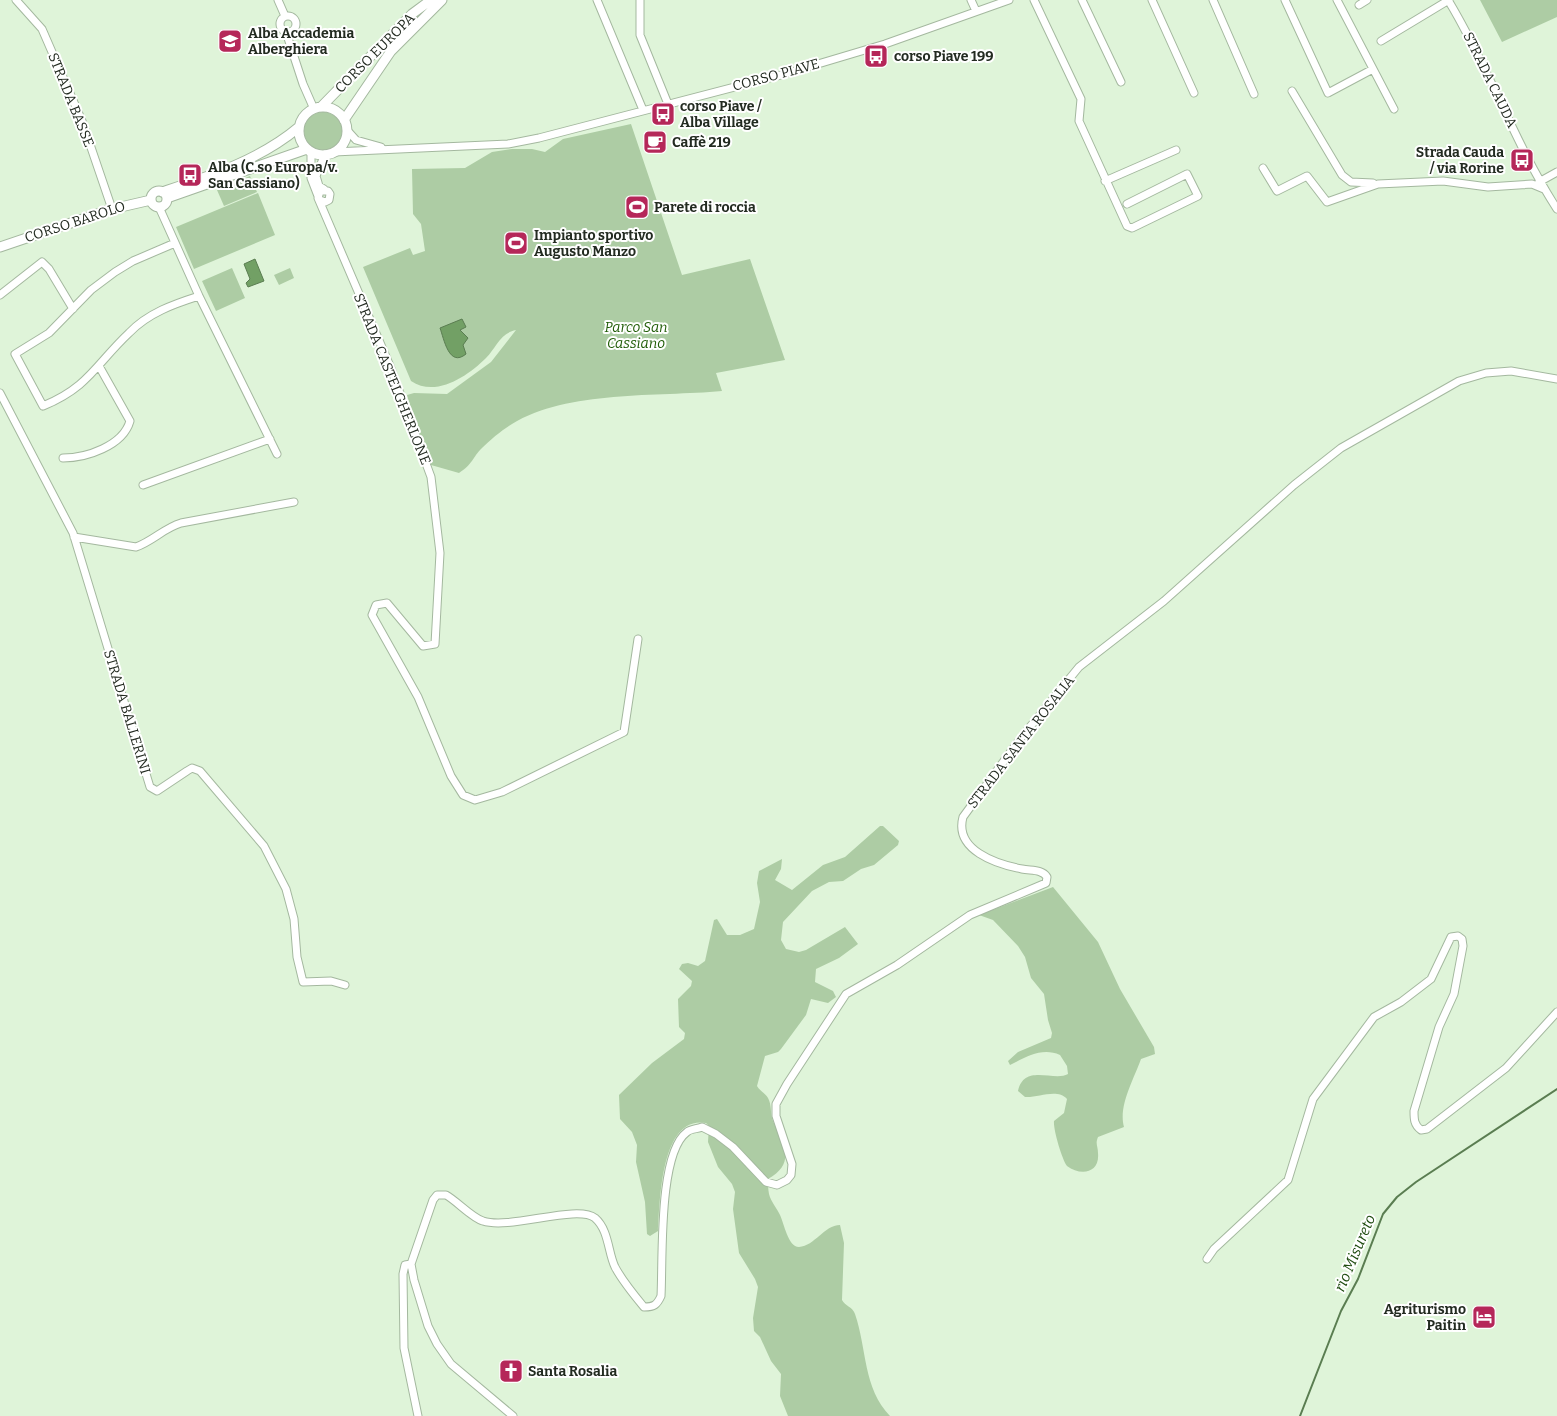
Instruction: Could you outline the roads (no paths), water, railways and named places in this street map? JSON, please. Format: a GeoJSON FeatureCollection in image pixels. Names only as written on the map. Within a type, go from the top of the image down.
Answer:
{"type":"FeatureCollection","features":[{"type":"Feature","properties":{"kind":"main road","name":"CORSO EUROPA"},"geometry":{"type":"LineString","coordinates":[[317,108],[412,14],[431,0]]}},
{"type":"Feature","properties":{"kind":"main road","name":"CORSO EUROPA"},"geometry":{"type":"LineString","coordinates":[[344,120],[390,51],[442,0]]}},
{"type":"Feature","properties":{"kind":"main road"},"geometry":{"type":"LineString","coordinates":[[165,195],[166,203],[159,207],[151,200],[153,193],[165,195],[309,150],[329,153],[343,143],[347,130],[344,120],[334,110],[317,108],[305,115],[299,127],[279,143],[246,160],[165,195]]}},
{"type":"Feature","properties":{"kind":"main road"},"geometry":{"type":"LineString","coordinates":[[299,127],[300,139],[309,150]]}},
{"type":"Feature","properties":{"kind":"main road","name":"CORSO BAROLO"},"geometry":{"type":"LineString","coordinates":[[0,247],[112,209],[151,200]]}},
{"type":"Feature","properties":{"kind":"street","name":"STRADA BASSE"},"geometry":{"type":"LineString","coordinates":[[16,0],[42,29],[82,121],[112,209]]}},
{"type":"Feature","properties":{"kind":"street"},"geometry":{"type":"LineString","coordinates":[[278,0],[285,16]]}},
{"type":"Feature","properties":{"kind":"street"},"geometry":{"type":"LineString","coordinates":[[597,0],[643,110]]}},
{"type":"Feature","properties":{"kind":"street"},"geometry":{"type":"LineString","coordinates":[[640,0],[640,35],[668,104]]}},
{"type":"Feature","properties":{"kind":"street"},"geometry":{"type":"LineString","coordinates":[[971,0],[976,11]]}},
{"type":"Feature","properties":{"kind":"street","name":"CORSO PIAVE"},"geometry":{"type":"LineString","coordinates":[[391,148],[508,144],[539,138],[780,75],[886,44],[1009,0]]}},
{"type":"Feature","properties":{"kind":"street"},"geometry":{"type":"LineString","coordinates":[[1034,0],[1081,99],[1079,121],[1127,226],[1132,228],[1198,196],[1187,174],[1127,204]]}},
{"type":"Feature","properties":{"kind":"street"},"geometry":{"type":"LineString","coordinates":[[1082,0],[1120,82]]}},
{"type":"Feature","properties":{"kind":"street"},"geometry":{"type":"LineString","coordinates":[[1152,0],[1194,94]]}},
{"type":"Feature","properties":{"kind":"street"},"geometry":{"type":"LineString","coordinates":[[1213,0],[1254,94]]}},
{"type":"Feature","properties":{"kind":"street"},"geometry":{"type":"LineString","coordinates":[[1285,0],[1328,93],[1373,69]]}},
{"type":"Feature","properties":{"kind":"street"},"geometry":{"type":"LineString","coordinates":[[1337,0],[1394,109]]}},
{"type":"Feature","properties":{"kind":"street"},"geometry":{"type":"LineString","coordinates":[[1359,5],[1367,0]]}},
{"type":"Feature","properties":{"kind":"street"},"geometry":{"type":"LineString","coordinates":[[1381,41],[1449,0]]}},
{"type":"Feature","properties":{"kind":"street","name":"STRADA CAUDA"},"geometry":{"type":"LineString","coordinates":[[1449,0],[1494,86],[1539,182],[1557,209]]}},
{"type":"Feature","properties":{"kind":"street"},"geometry":{"type":"LineString","coordinates":[[285,16],[279,24],[286,32],[303,84],[317,108]]}},
{"type":"Feature","properties":{"kind":"street"},"geometry":{"type":"LineString","coordinates":[[285,16],[292,16],[296,23],[293,30],[286,32]]}},
{"type":"Feature","properties":{"kind":"street"},"geometry":{"type":"LineString","coordinates":[[1292,91],[1342,175],[1351,182],[1378,184],[1443,182],[1488,187],[1532,184],[1544,189]]}},
{"type":"Feature","properties":{"kind":"street"},"geometry":{"type":"LineString","coordinates":[[347,130],[356,140],[369,146],[391,148]]}},
{"type":"Feature","properties":{"kind":"street"},"geometry":{"type":"LineString","coordinates":[[322,199],[330,194],[319,186],[316,176],[329,153],[391,148]]}},
{"type":"Feature","properties":{"kind":"street"},"geometry":{"type":"LineString","coordinates":[[309,150],[311,178],[322,199]]}},
{"type":"Feature","properties":{"kind":"street"},"geometry":{"type":"LineString","coordinates":[[1106,181],[1176,150]]}},
{"type":"Feature","properties":{"kind":"street"},"geometry":{"type":"LineString","coordinates":[[1263,168],[1277,192],[1307,176],[1327,202],[1378,184]]}},
{"type":"Feature","properties":{"kind":"street"},"geometry":{"type":"LineString","coordinates":[[1539,182],[1557,172]]}},
{"type":"Feature","properties":{"kind":"street"},"geometry":{"type":"LineString","coordinates":[[322,199],[319,192],[324,189]]}},
{"type":"Feature","properties":{"kind":"street","name":"STRADA CASTELGHERLONE"},"geometry":{"type":"LineString","coordinates":[[322,199],[327,217],[390,366],[431,477],[440,553],[435,644],[423,646],[387,603],[376,605],[372,615],[418,697],[451,776],[463,795],[475,800],[502,792],[624,732],[638,639]]}},
{"type":"Feature","properties":{"kind":"street"},"geometry":{"type":"LineString","coordinates":[[159,207],[277,454]]}},
{"type":"Feature","properties":{"kind":"street"},"geometry":{"type":"LineString","coordinates":[[176,243],[133,261],[115,272],[91,290],[49,333],[15,354],[43,406],[66,397],[80,386],[129,332],[145,320],[165,308],[200,296]]}},
{"type":"Feature","properties":{"kind":"street"},"geometry":{"type":"LineString","coordinates":[[0,295],[42,262],[49,269],[73,309]]}},
{"type":"Feature","properties":{"kind":"street"},"geometry":{"type":"LineString","coordinates":[[63,458],[106,448],[128,428],[130,421],[99,366]]}},
{"type":"Feature","properties":{"kind":"street","name":"STRADA SANTA ROSALIA"},"geometry":{"type":"LineString","coordinates":[[411,1264],[433,1200],[438,1195],[446,1194],[482,1221],[499,1223],[587,1214],[594,1217],[603,1228],[614,1266],[627,1287],[644,1307],[652,1307],[658,1304],[661,1296],[662,1231],[668,1170],[675,1148],[687,1132],[702,1127],[716,1134],[743,1157],[766,1182],[777,1185],[787,1180],[791,1175],[792,1164],[776,1116],[776,1104],[846,994],[897,965],[970,914],[1046,883],[1047,877],[1043,872],[1020,868],[992,859],[969,846],[964,840],[961,824],[963,817],[1015,746],[1078,667],[1164,601],[1294,484],[1341,448],[1459,382],[1486,373],[1511,371],[1557,379]]}},
{"type":"Feature","properties":{"kind":"street","name":"STRADA BALLERINI"},"geometry":{"type":"LineString","coordinates":[[0,393],[64,512],[74,537],[150,787],[157,791],[192,768],[200,771],[264,846],[282,881],[294,918],[297,957],[303,982],[331,981],[345,985]]}},
{"type":"Feature","properties":{"kind":"street"},"geometry":{"type":"LineString","coordinates":[[144,485],[270,439]]}},
{"type":"Feature","properties":{"kind":"street"},"geometry":{"type":"LineString","coordinates":[[74,537],[136,547],[144,544],[171,526],[181,523],[294,502]]}},
{"type":"Feature","properties":{"kind":"street"},"geometry":{"type":"LineString","coordinates":[[1207,1260],[1214,1249],[1288,1180],[1313,1099],[1374,1016],[1401,1002],[1430,980],[1451,937],[1458,936],[1462,939],[1463,946],[1454,994],[1439,1027],[1414,1111],[1414,1119],[1417,1127],[1421,1130],[1428,1129],[1506,1068],[1557,1012]]}},
{"type":"Feature","properties":{"kind":"street"},"geometry":{"type":"LineString","coordinates":[[418,1416],[404,1348],[403,1274],[405,1265],[411,1264],[428,1326],[440,1350],[462,1375],[513,1416]]}},
{"type":"Feature","properties":{"kind":"waterway","name":"rio Misureto"},"geometry":{"type":"LineString","coordinates":[[1300,1416],[1341,1311],[1358,1279],[1383,1214],[1397,1197],[1416,1182],[1557,1089]]}},
{"type":"Feature","properties":{"kind":"place","name":"Alba Accademia Alberghiera"},"geometry":{"type":"Point","coordinates":[230,41]}},
{"type":"Feature","properties":{"kind":"place","name":"corso Piave 199"},"geometry":{"type":"Point","coordinates":[876,56]}},
{"type":"Feature","properties":{"kind":"place","name":"corso Piave / Alba Village"},"geometry":{"type":"Point","coordinates":[663,114]}},
{"type":"Feature","properties":{"kind":"place","name":"Caffè 219"},"geometry":{"type":"Point","coordinates":[655,142]}},
{"type":"Feature","properties":{"kind":"place","name":"Strada Cauda / via Rorine"},"geometry":{"type":"Point","coordinates":[1522,160]}},
{"type":"Feature","properties":{"kind":"place","name":"Alba (C.so Europa/v. San Cassiano)"},"geometry":{"type":"Point","coordinates":[190,175]}},
{"type":"Feature","properties":{"kind":"place","name":"Parete di roccia"},"geometry":{"type":"Point","coordinates":[637,207]}},
{"type":"Feature","properties":{"kind":"place","name":"Impianto sportivo Augusto Manzo"},"geometry":{"type":"Point","coordinates":[516,243]}},
{"type":"Feature","properties":{"kind":"place","name":"Agriturismo Paitin"},"geometry":{"type":"Point","coordinates":[1484,1317]}},
{"type":"Feature","properties":{"kind":"place","name":"Santa Rosalia"},"geometry":{"type":"Point","coordinates":[511,1371]}},
{"type":"Feature","properties":{"kind":"park label","name":"Parco San Cassiano"},"geometry":{"type":"Point","coordinates":[636,336]}}]}
